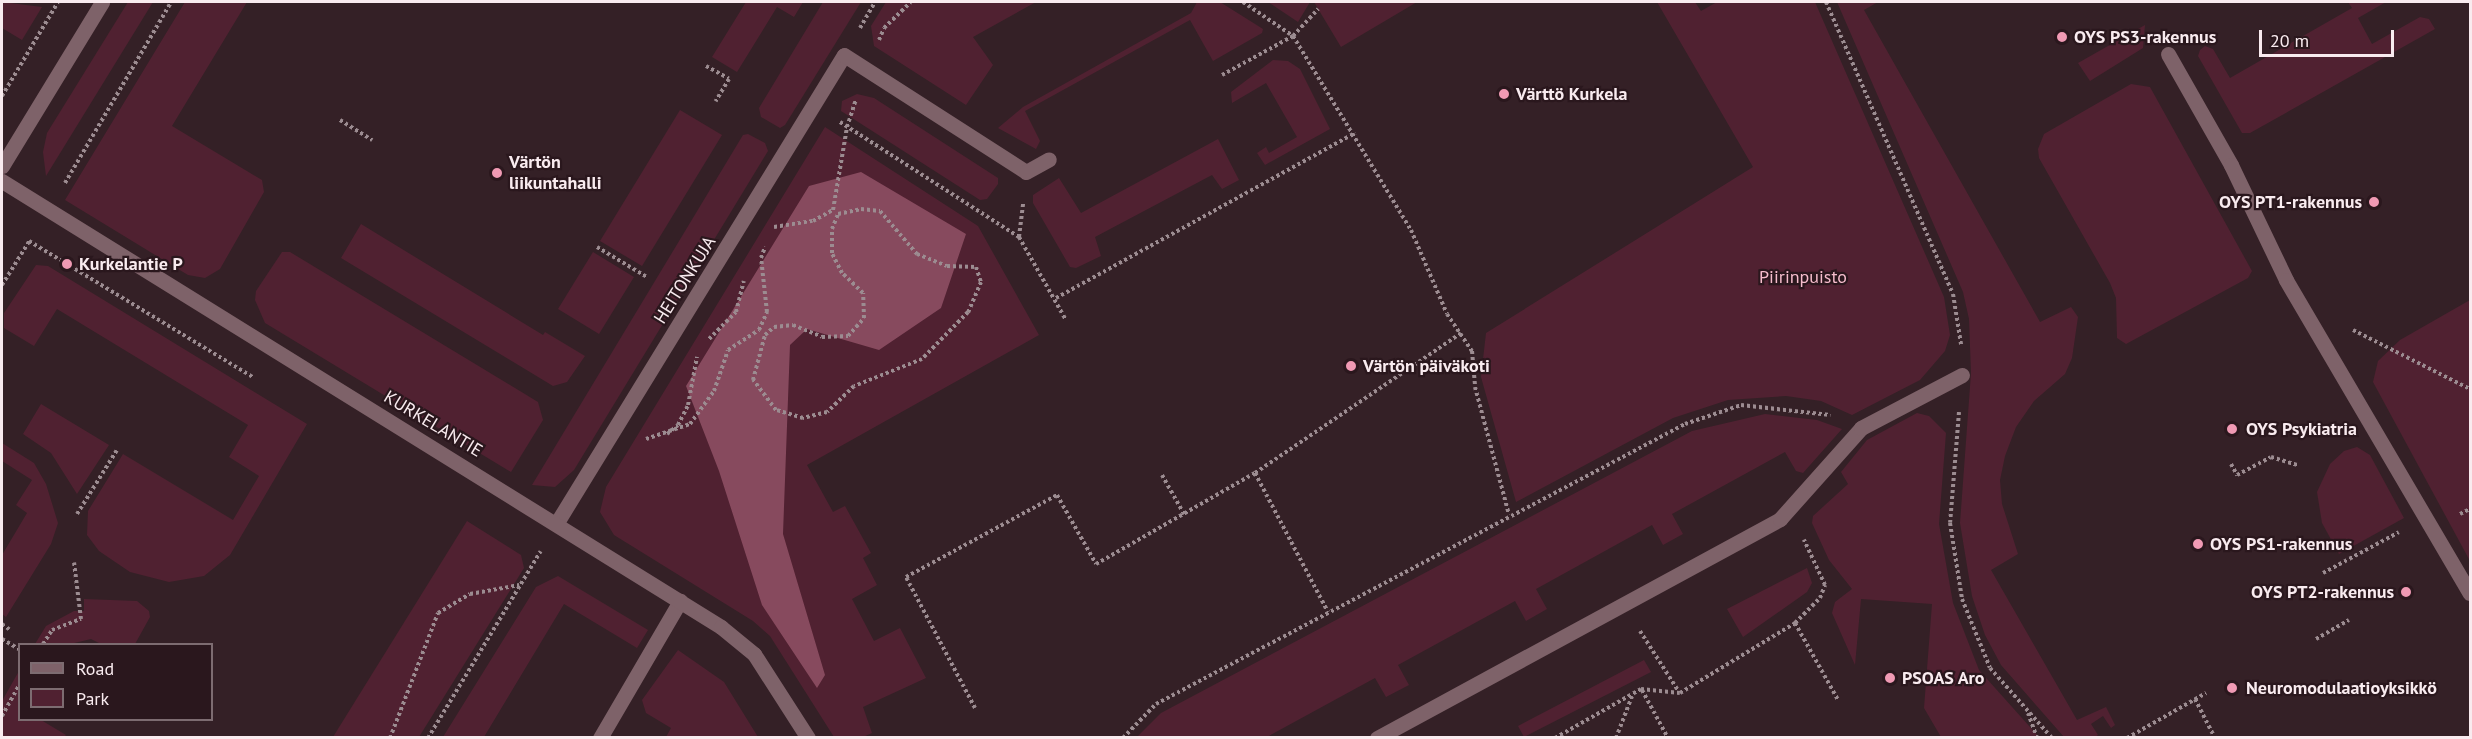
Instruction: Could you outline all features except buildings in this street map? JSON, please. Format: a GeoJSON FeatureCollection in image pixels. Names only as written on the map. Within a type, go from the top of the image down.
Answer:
{"type":"FeatureCollection","features":[{"type":"Feature","properties":{"kind":"street"},"geometry":{"type":"LineString","coordinates":[[2,166],[102,2]]}},
{"type":"Feature","properties":{"kind":"street"},"geometry":{"type":"LineString","coordinates":[[2168,54],[2231,165],[2286,280],[2470,593]]}},
{"type":"Feature","properties":{"kind":"street","name":"HEITONKUJA"},"geometry":{"type":"LineString","coordinates":[[556,524],[844,55],[866,69]]}},
{"type":"Feature","properties":{"kind":"street"},"geometry":{"type":"LineString","coordinates":[[866,69],[1026,172],[1049,159]]}},
{"type":"Feature","properties":{"kind":"street","name":"KURKELANTIE"},"geometry":{"type":"LineString","coordinates":[[2,181],[680,601],[754,654],[808,738]]}},
{"type":"Feature","properties":{"kind":"street"},"geometry":{"type":"LineString","coordinates":[[1377,738],[1780,519],[1861,428],[1962,375]]}},
{"type":"Feature","properties":{"kind":"street"},"geometry":{"type":"LineString","coordinates":[[600,738],[680,601]]}},
{"type":"Feature","properties":{"kind":"path"},"geometry":{"type":"LineString","coordinates":[[2,96],[58,2]]}},
{"type":"Feature","properties":{"kind":"path"},"geometry":{"type":"LineString","coordinates":[[2,285],[49,211],[171,2]]}},
{"type":"Feature","properties":{"kind":"path"},"geometry":{"type":"LineString","coordinates":[[833,210],[847,127],[866,69],[884,28],[911,2]]}},
{"type":"Feature","properties":{"kind":"path"},"geometry":{"type":"LineString","coordinates":[[1244,2],[1293,36],[1355,133],[1411,230],[1447,314],[1472,351],[1474,387],[1509,515]]}},
{"type":"Feature","properties":{"kind":"path"},"geometry":{"type":"LineString","coordinates":[[1221,75],[1293,36],[1318,9]]}},
{"type":"Feature","properties":{"kind":"path"},"geometry":{"type":"LineString","coordinates":[[706,66],[729,79],[716,101]]}},
{"type":"Feature","properties":{"kind":"path"},"geometry":{"type":"LineString","coordinates":[[814,105],[1019,237],[1056,298],[1066,320]]}},
{"type":"Feature","properties":{"kind":"path"},"geometry":{"type":"LineString","coordinates":[[340,120],[372,140]]}},
{"type":"Feature","properties":{"kind":"path"},"geometry":{"type":"LineString","coordinates":[[1056,298],[1355,133]]}},
{"type":"Feature","properties":{"kind":"path"},"geometry":{"type":"LineString","coordinates":[[861,209],[880,211],[917,254],[947,266],[976,267],[981,282],[968,312],[922,359],[854,386],[827,412],[803,418],[776,410],[753,380],[765,335],[774,327],[793,325],[822,337],[848,336],[864,318],[863,293],[842,273],[832,253],[832,229],[838,214],[861,209]]}},
{"type":"Feature","properties":{"kind":"path"},"geometry":{"type":"LineString","coordinates":[[833,210],[838,214]]}},
{"type":"Feature","properties":{"kind":"path"},"geometry":{"type":"LineString","coordinates":[[755,252],[772,228],[813,221],[833,210]]}},
{"type":"Feature","properties":{"kind":"path"},"geometry":{"type":"LineString","coordinates":[[607,444],[665,435],[690,424],[714,391],[728,350],[759,330],[768,312],[761,258],[772,228]]}},
{"type":"Feature","properties":{"kind":"path"},"geometry":{"type":"LineString","coordinates":[[597,247],[647,277]]}},
{"type":"Feature","properties":{"kind":"path"},"geometry":{"type":"LineString","coordinates":[[706,342],[736,312],[747,271]]}},
{"type":"Feature","properties":{"kind":"path"},"geometry":{"type":"LineString","coordinates":[[2349,329],[2470,389]]}},
{"type":"Feature","properties":{"kind":"path"},"geometry":{"type":"LineString","coordinates":[[759,330],[765,335]]}},
{"type":"Feature","properties":{"kind":"path"},"geometry":{"type":"LineString","coordinates":[[975,708],[906,577],[1057,495],[1096,564],[1256,473],[1461,333]]}},
{"type":"Feature","properties":{"kind":"path"},"geometry":{"type":"LineString","coordinates":[[665,435],[678,425],[688,405],[698,349]]}},
{"type":"Feature","properties":{"kind":"path"},"geometry":{"type":"LineString","coordinates":[[1123,738],[1155,704],[1685,424],[1741,405],[1837,416],[1861,428]]}},
{"type":"Feature","properties":{"kind":"path"},"geometry":{"type":"LineString","coordinates":[[77,514],[117,450]]}},
{"type":"Feature","properties":{"kind":"path"},"geometry":{"type":"LineString","coordinates":[[2231,464],[2237,476],[2271,457],[2298,465]]}},
{"type":"Feature","properties":{"kind":"path"},"geometry":{"type":"LineString","coordinates":[[1256,473],[1328,612]]}},
{"type":"Feature","properties":{"kind":"path"},"geometry":{"type":"LineString","coordinates":[[1162,475],[1184,514]]}},
{"type":"Feature","properties":{"kind":"path"},"geometry":{"type":"LineString","coordinates":[[1555,738],[1641,689],[1680,693],[1795,623],[1820,598],[1825,585],[1789,510]]}},
{"type":"Feature","properties":{"kind":"path"},"geometry":{"type":"LineString","coordinates":[[2323,573],[2426,517]]}},
{"type":"Feature","properties":{"kind":"path"},"geometry":{"type":"LineString","coordinates":[[428,738],[556,524]]}},
{"type":"Feature","properties":{"kind":"path"},"geometry":{"type":"LineString","coordinates":[[44,643],[52,630],[81,619],[74,562]]}},
{"type":"Feature","properties":{"kind":"path"},"geometry":{"type":"LineString","coordinates":[[390,738],[438,614],[470,594],[520,585]]}},
{"type":"Feature","properties":{"kind":"path"},"geometry":{"type":"LineString","coordinates":[[1623,604],[1680,693]]}},
{"type":"Feature","properties":{"kind":"path"},"geometry":{"type":"LineString","coordinates":[[2316,639],[2349,620]]}},
{"type":"Feature","properties":{"kind":"path"},"geometry":{"type":"LineString","coordinates":[[1795,623],[1838,700]]}},
{"type":"Feature","properties":{"kind":"path"},"geometry":{"type":"LineString","coordinates":[[2,624],[9,629]]}},
{"type":"Feature","properties":{"kind":"path"},"geometry":{"type":"LineString","coordinates":[[2,639],[18,649]]}},
{"type":"Feature","properties":{"kind":"path"},"geometry":{"type":"LineString","coordinates":[[2,716],[18,688]]}},
{"type":"Feature","properties":{"kind":"path"},"geometry":{"type":"LineString","coordinates":[[1641,689],[1668,738]]}},
{"type":"Feature","properties":{"kind":"path"},"geometry":{"type":"LineString","coordinates":[[2127,738],[2206,693]]}},
{"type":"Feature","properties":{"kind":"path"},"geometry":{"type":"LineString","coordinates":[[1616,738],[1632,695]]}},
{"type":"Feature","properties":{"kind":"path"},"geometry":{"type":"LineString","coordinates":[[2195,699],[2215,738]]}},
{"type":"Feature","properties":{"kind":"path"},"geometry":{"type":"LineString","coordinates":[[2026,710],[2037,738]]}},
{"type":"Feature","properties":{"kind":"green space"},"geometry":{"type":"Polygon","coordinates":[[[2,2],[42,7],[22,40],[2,28],[2,2]]]}},
{"type":"Feature","properties":{"kind":"green space"},"geometry":{"type":"Polygon","coordinates":[[[128,2],[153,2],[46,176],[43,152],[47,133],[128,2]]]}},
{"type":"Feature","properties":{"kind":"green space"},"geometry":{"type":"Polygon","coordinates":[[[185,2],[247,2],[172,126],[262,180],[264,192],[220,269],[205,278],[188,275],[65,200],[185,2]]]}},
{"type":"Feature","properties":{"kind":"green space"},"geometry":{"type":"Polygon","coordinates":[[[746,2],[803,2],[794,17],[777,7],[737,72],[712,57],[746,2]]]}},
{"type":"Feature","properties":{"kind":"green space"},"geometry":{"type":"Polygon","coordinates":[[[823,2],[861,2],[785,125],[780,128],[761,117],[759,108],[823,2]]]}},
{"type":"Feature","properties":{"kind":"green space"},"geometry":{"type":"Polygon","coordinates":[[[886,2],[1036,2],[973,37],[993,65],[966,105],[874,46],[871,26],[886,2]]]}},
{"type":"Feature","properties":{"kind":"green space"},"geometry":{"type":"Polygon","coordinates":[[[1197,2],[1220,2],[1263,29],[1262,33],[1213,61],[1190,20],[1025,111],[1040,141],[1036,149],[998,128],[1023,107],[1191,13],[1197,2]]]}},
{"type":"Feature","properties":{"kind":"green space"},"geometry":{"type":"Polygon","coordinates":[[[1268,2],[1310,2],[1298,22],[1268,2]]]}},
{"type":"Feature","properties":{"kind":"green space"},"geometry":{"type":"Polygon","coordinates":[[[1314,2],[1417,2],[1341,47],[1314,2]]]}},
{"type":"Feature","properties":{"kind":"green space","name":"Piirinpuisto"},"geometry":{"type":"Polygon","coordinates":[[[1657,2],[1695,2],[1701,11],[1717,2],[1815,2],[1944,297],[1950,335],[1945,351],[1920,380],[1852,415],[1821,401],[1786,396],[1728,400],[1673,418],[1516,502],[1481,377],[1486,333],[1753,167],[1657,2]]]}},
{"type":"Feature","properties":{"kind":"green space"},"geometry":{"type":"Polygon","coordinates":[[[1837,2],[1878,2],[1864,10],[2040,322],[2071,307],[2078,317],[2072,358],[2065,374],[2034,401],[2016,427],[2005,456],[2000,480],[2002,504],[2018,554],[1991,570],[2077,720],[2106,707],[2115,725],[2111,728],[2103,716],[2091,724],[2098,735],[2095,737],[2064,737],[2001,665],[1985,635],[1972,596],[1960,523],[1971,373],[1969,319],[1963,292],[1837,2]]]}},
{"type":"Feature","properties":{"kind":"green space"},"geometry":{"type":"Polygon","coordinates":[[[2348,2],[2386,2],[2358,18],[2372,44],[2420,17],[2429,19],[2435,29],[2250,133],[2242,133],[2198,56],[2200,50],[2205,46],[2213,49],[2230,78],[2352,8],[2348,2]]]}},
{"type":"Feature","properties":{"kind":"green space"},"geometry":{"type":"Polygon","coordinates":[[[2145,25],[2143,48],[2090,81],[2078,63],[2145,25]]]}},
{"type":"Feature","properties":{"kind":"green space"},"geometry":{"type":"Polygon","coordinates":[[[1273,60],[1288,61],[1300,69],[1330,129],[1265,165],[1257,153],[1266,147],[1269,153],[1297,137],[1266,83],[1232,103],[1231,92],[1273,60]]]}},
{"type":"Feature","properties":{"kind":"green space"},"geometry":{"type":"Polygon","coordinates":[[[2131,84],[2150,87],[2252,271],[2248,278],[2126,344],[2117,338],[2116,298],[2110,283],[2039,158],[2038,149],[2044,134],[2131,84]]]}},
{"type":"Feature","properties":{"kind":"green space"},"geometry":{"type":"Polygon","coordinates":[[[857,94],[874,98],[998,178],[998,184],[987,199],[980,200],[841,111],[842,101],[857,94]]]}},
{"type":"Feature","properties":{"kind":"green space"},"geometry":{"type":"Polygon","coordinates":[[[680,110],[722,135],[642,266],[600,241],[680,110]]]}},
{"type":"Feature","properties":{"kind":"green space"},"geometry":{"type":"Polygon","coordinates":[[[825,127],[978,226],[1039,335],[807,465],[833,512],[845,506],[871,553],[863,558],[877,585],[852,599],[874,641],[900,628],[926,678],[863,707],[872,733],[863,737],[834,737],[770,636],[753,621],[614,535],[600,512],[606,487],[825,127]]]}},
{"type":"Feature","properties":{"kind":"green space"},"geometry":{"type":"Polygon","coordinates":[[[748,134],[765,143],[768,151],[574,470],[555,487],[532,485],[743,135],[748,134]]]}},
{"type":"Feature","properties":{"kind":"green space"},"geometry":{"type":"Polygon","coordinates":[[[1218,139],[1239,180],[1222,189],[1212,175],[1095,237],[1101,256],[1076,268],[1070,267],[1033,203],[1033,195],[1059,178],[1081,213],[1218,139]]]}},
{"type":"Feature","properties":{"kind":"green space"},"geometry":{"type":"Polygon","coordinates":[[[361,224],[543,335],[545,332],[585,356],[567,382],[553,386],[341,258],[361,224]]]}},
{"type":"Feature","properties":{"kind":"green space"},"geometry":{"type":"Polygon","coordinates":[[[282,252],[290,252],[538,402],[543,420],[511,472],[265,323],[255,300],[256,291],[282,252]]]}},
{"type":"Feature","properties":{"kind":"green space"},"geometry":{"type":"Polygon","coordinates":[[[593,252],[634,277],[599,334],[558,309],[593,252]]]}},
{"type":"Feature","properties":{"kind":"green space"},"geometry":{"type":"Polygon","coordinates":[[[36,265],[48,266],[307,424],[230,555],[204,576],[169,582],[130,572],[99,551],[87,535],[88,511],[123,454],[233,520],[259,476],[229,457],[248,425],[57,309],[34,346],[4,328],[4,313],[36,265]]]}},
{"type":"Feature","properties":{"kind":"green space"},"geometry":{"type":"Polygon","coordinates":[[[2470,300],[2470,561],[2373,382],[2378,361],[2400,340],[2470,300]]]}},
{"type":"Feature","properties":{"kind":"green space"},"geometry":{"type":"Polygon","coordinates":[[[41,404],[109,445],[77,494],[51,453],[23,434],[41,404]]]}},
{"type":"Feature","properties":{"kind":"green space"},"geometry":{"type":"Polygon","coordinates":[[[1917,413],[1929,416],[1946,433],[1939,524],[1953,603],[1979,670],[2039,737],[1941,737],[1924,708],[1932,604],[1861,599],[1855,665],[1832,613],[1835,602],[1852,589],[1829,560],[1812,523],[1813,516],[1848,484],[1841,472],[1867,440],[1917,413]]]}},
{"type":"Feature","properties":{"kind":"green space"},"geometry":{"type":"Polygon","coordinates":[[[1765,414],[1817,420],[1842,429],[1803,473],[1796,471],[1785,452],[1672,514],[1683,534],[1663,545],[1652,525],[1536,589],[1547,609],[1526,621],[1515,601],[1398,665],[1409,685],[1386,697],[1375,678],[1267,737],[1137,737],[1161,713],[1692,431],[1765,414]]]}},
{"type":"Feature","properties":{"kind":"green space"},"geometry":{"type":"Polygon","coordinates":[[[2,443],[34,463],[46,484],[58,523],[51,544],[6,617],[2,614],[2,555],[27,513],[16,505],[32,480],[2,461],[2,443]]]}},
{"type":"Feature","properties":{"kind":"green space"},"geometry":{"type":"Polygon","coordinates":[[[2357,447],[2370,455],[2404,518],[2339,554],[2322,523],[2317,492],[2330,464],[2344,451],[2357,447]]]}},
{"type":"Feature","properties":{"kind":"green space"},"geometry":{"type":"Polygon","coordinates":[[[467,521],[521,555],[524,568],[419,737],[333,737],[467,521]]]}},
{"type":"Feature","properties":{"kind":"green space"},"geometry":{"type":"Polygon","coordinates":[[[1807,568],[1812,583],[1807,592],[1743,637],[1727,609],[1807,568]]]}},
{"type":"Feature","properties":{"kind":"green space"},"geometry":{"type":"Polygon","coordinates":[[[558,576],[648,630],[637,648],[564,604],[484,737],[443,737],[536,587],[558,576]]]}},
{"type":"Feature","properties":{"kind":"green space"},"geometry":{"type":"Polygon","coordinates":[[[84,599],[137,601],[149,611],[150,617],[136,643],[99,643],[91,639],[74,643],[36,643],[46,626],[74,611],[84,611],[84,599]]]}},
{"type":"Feature","properties":{"kind":"green space"},"geometry":{"type":"Polygon","coordinates":[[[678,650],[724,682],[758,737],[666,737],[671,728],[646,713],[642,700],[678,650]]]}},
{"type":"Feature","properties":{"kind":"green space"},"geometry":{"type":"Polygon","coordinates":[[[1644,660],[1651,672],[1524,737],[1518,726],[1644,660]]]}},
{"type":"Feature","properties":{"kind":"green space"},"geometry":{"type":"Polygon","coordinates":[[[18,673],[18,721],[43,721],[66,735],[64,737],[2,737],[2,701],[18,673]]]}},
{"type":"Feature","properties":{"kind":"shaded area"},"geometry":{"type":"Polygon","coordinates":[[[861,172],[966,234],[941,308],[879,350],[807,329],[790,345],[783,534],[825,675],[817,688],[762,605],[719,471],[686,386],[809,186],[861,172]]]}},
{"type":"Feature","properties":{"kind":"place","name":"OYS PS3-rakennus"},"geometry":{"type":"Point","coordinates":[2062,37]}},
{"type":"Feature","properties":{"kind":"place","name":"Värttö Kurkela"},"geometry":{"type":"Point","coordinates":[1504,94]}},
{"type":"Feature","properties":{"kind":"place","name":"Värtön liikuntahalli"},"geometry":{"type":"Point","coordinates":[497,173]}},
{"type":"Feature","properties":{"kind":"place","name":"OYS PT1-rakennus"},"geometry":{"type":"Point","coordinates":[2374,202]}},
{"type":"Feature","properties":{"kind":"place","name":"Kurkelantie P"},"geometry":{"type":"Point","coordinates":[67,264]}},
{"type":"Feature","properties":{"kind":"place","name":"Värtön päiväkoti"},"geometry":{"type":"Point","coordinates":[1351,366]}},
{"type":"Feature","properties":{"kind":"place","name":"OYS Psykiatria"},"geometry":{"type":"Point","coordinates":[2232,429]}},
{"type":"Feature","properties":{"kind":"place","name":"OYS PS1-rakennus"},"geometry":{"type":"Point","coordinates":[2198,544]}},
{"type":"Feature","properties":{"kind":"place","name":"OYS PT2-rakennus"},"geometry":{"type":"Point","coordinates":[2406,592]}},
{"type":"Feature","properties":{"kind":"place","name":"PSOAS Aro"},"geometry":{"type":"Point","coordinates":[1890,678]}},
{"type":"Feature","properties":{"kind":"place","name":"Neuromodulaatioyksikkö"},"geometry":{"type":"Point","coordinates":[2232,688]}}]}
